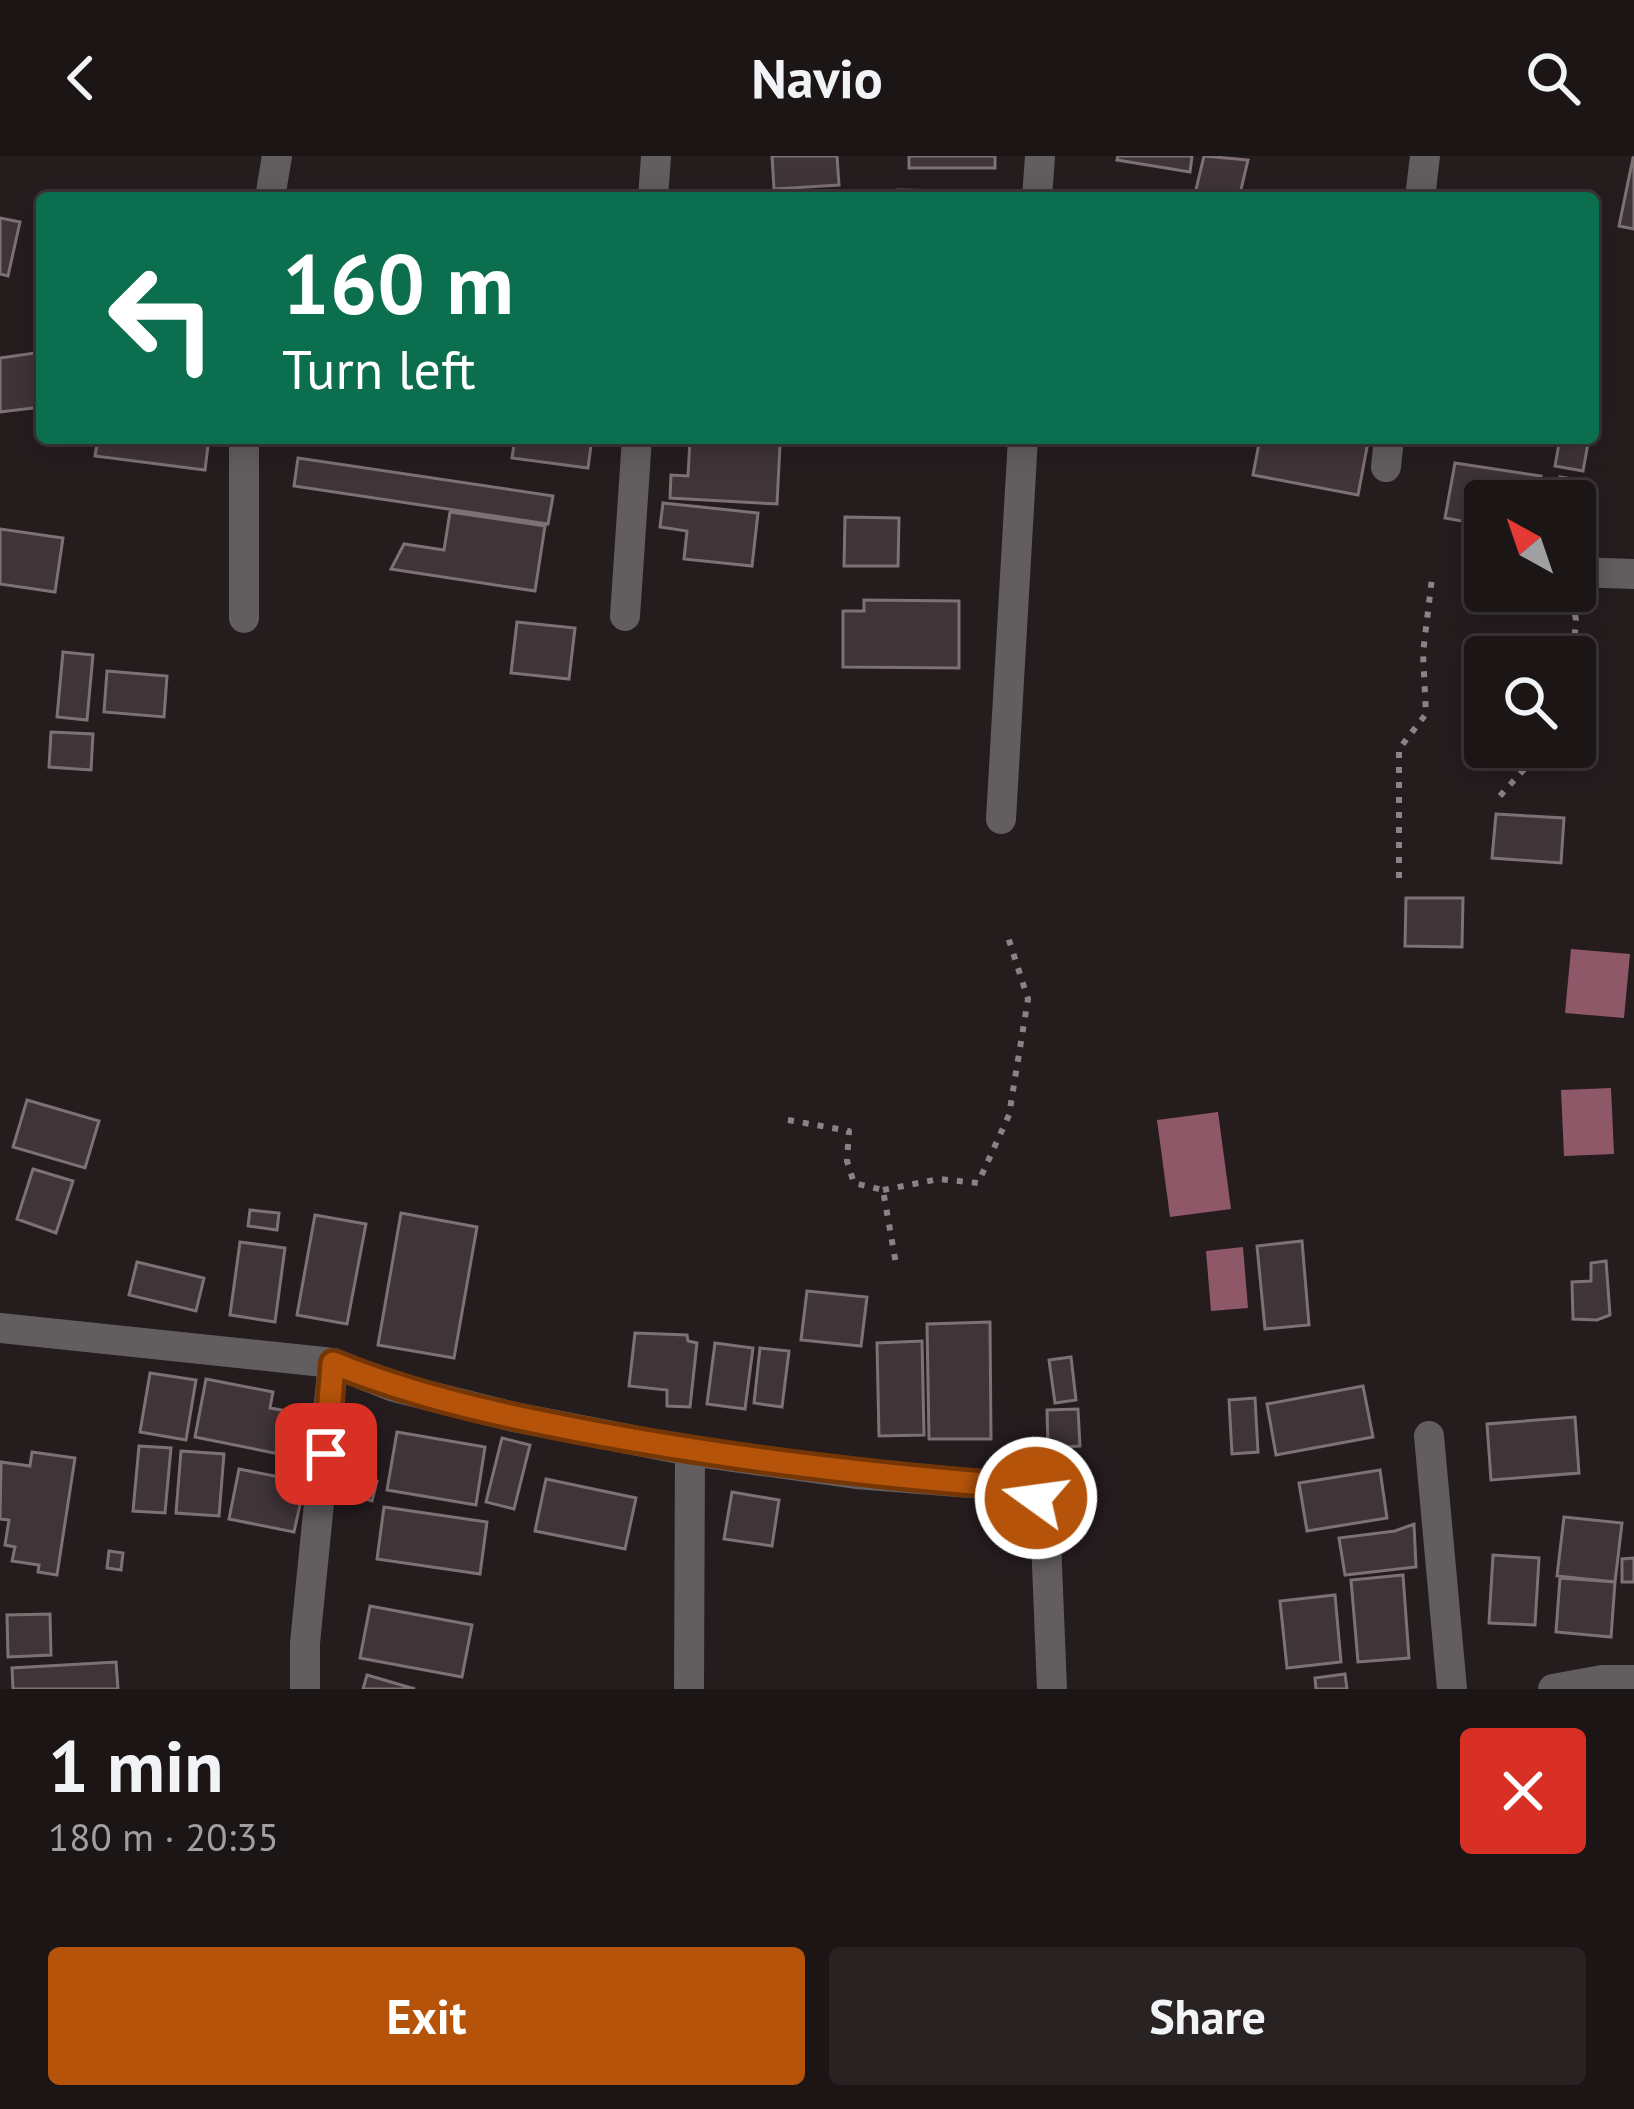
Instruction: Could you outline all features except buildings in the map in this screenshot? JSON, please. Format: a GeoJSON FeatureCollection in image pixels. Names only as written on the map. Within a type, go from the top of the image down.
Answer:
{"type":"FeatureCollection","features":[{"type":"Feature","properties":{"kind":"street"},"geometry":{"type":"LineString","coordinates":[[271,192],[277,156]]}},
{"type":"Feature","properties":{"kind":"street"},"geometry":{"type":"LineString","coordinates":[[653,192],[656,156]]}},
{"type":"Feature","properties":{"kind":"street"},"geometry":{"type":"LineString","coordinates":[[1037,192],[1040,156]]}},
{"type":"Feature","properties":{"kind":"street"},"geometry":{"type":"LineString","coordinates":[[1421,192],[1425,156]]}},
{"type":"Feature","properties":{"kind":"street"},"geometry":{"type":"LineString","coordinates":[[244,444],[244,618]]}},
{"type":"Feature","properties":{"kind":"street"},"geometry":{"type":"LineString","coordinates":[[625,616],[637,444]]}},
{"type":"Feature","properties":{"kind":"street"},"geometry":{"type":"LineString","coordinates":[[1001,819],[1023,444]]}},
{"type":"Feature","properties":{"kind":"street"},"geometry":{"type":"LineString","coordinates":[[1596,573],[1634,574]]}},
{"type":"Feature","properties":{"kind":"street"},"geometry":{"type":"LineString","coordinates":[[0,1328],[333,1363],[394,1388],[514,1418],[690,1451],[856,1474],[1021,1487],[1036,1498],[1045,1515],[1052,1689]]}},
{"type":"Feature","properties":{"kind":"street"},"geometry":{"type":"LineString","coordinates":[[305,1689],[305,1643],[333,1363]]}},
{"type":"Feature","properties":{"kind":"street"},"geometry":{"type":"LineString","coordinates":[[1429,1436],[1452,1689]]}},
{"type":"Feature","properties":{"kind":"street"},"geometry":{"type":"LineString","coordinates":[[688,1689],[690,1451]]}},
{"type":"Feature","properties":{"kind":"street"},"geometry":{"type":"LineString","coordinates":[[1553,1689],[1601,1680],[1634,1680]]}},
{"type":"Feature","properties":{"kind":"path"},"geometry":{"type":"LineString","coordinates":[[1399,878],[1399,749],[1426,714],[1424,653],[1432,578]]}},
{"type":"Feature","properties":{"kind":"path"},"geometry":{"type":"LineString","coordinates":[[1500,796],[1525,768]]}},
{"type":"Feature","properties":{"kind":"path"},"geometry":{"type":"LineString","coordinates":[[788,1120],[850,1131],[847,1161],[854,1183],[883,1190],[939,1179],[978,1183],[1009,1115],[1028,999],[1008,937]]}},
{"type":"Feature","properties":{"kind":"path"},"geometry":{"type":"LineString","coordinates":[[883,1190],[896,1264]]}},
{"type":"Feature","properties":{"kind":"shaded area"},"geometry":{"type":"Polygon","coordinates":[[[1571,949],[1630,954],[1624,1018],[1565,1013],[1571,949]]]}},
{"type":"Feature","properties":{"kind":"shaded area"},"geometry":{"type":"Polygon","coordinates":[[[1611,1088],[1614,1154],[1564,1156],[1561,1090],[1611,1088]]]}},
{"type":"Feature","properties":{"kind":"shaded area"},"geometry":{"type":"Polygon","coordinates":[[[1218,1112],[1231,1209],[1170,1217],[1157,1120],[1218,1112]]]}},
{"type":"Feature","properties":{"kind":"shaded area"},"geometry":{"type":"Polygon","coordinates":[[[1243,1247],[1248,1308],[1211,1311],[1206,1251],[1243,1247]]]}},
{"type":"Feature","properties":{"kind":"route"},"geometry":{"type":"LineString","coordinates":[[326,1454],[333,1363],[394,1388],[514,1418],[690,1451],[856,1474],[1021,1487],[1036,1498]]}}]}
